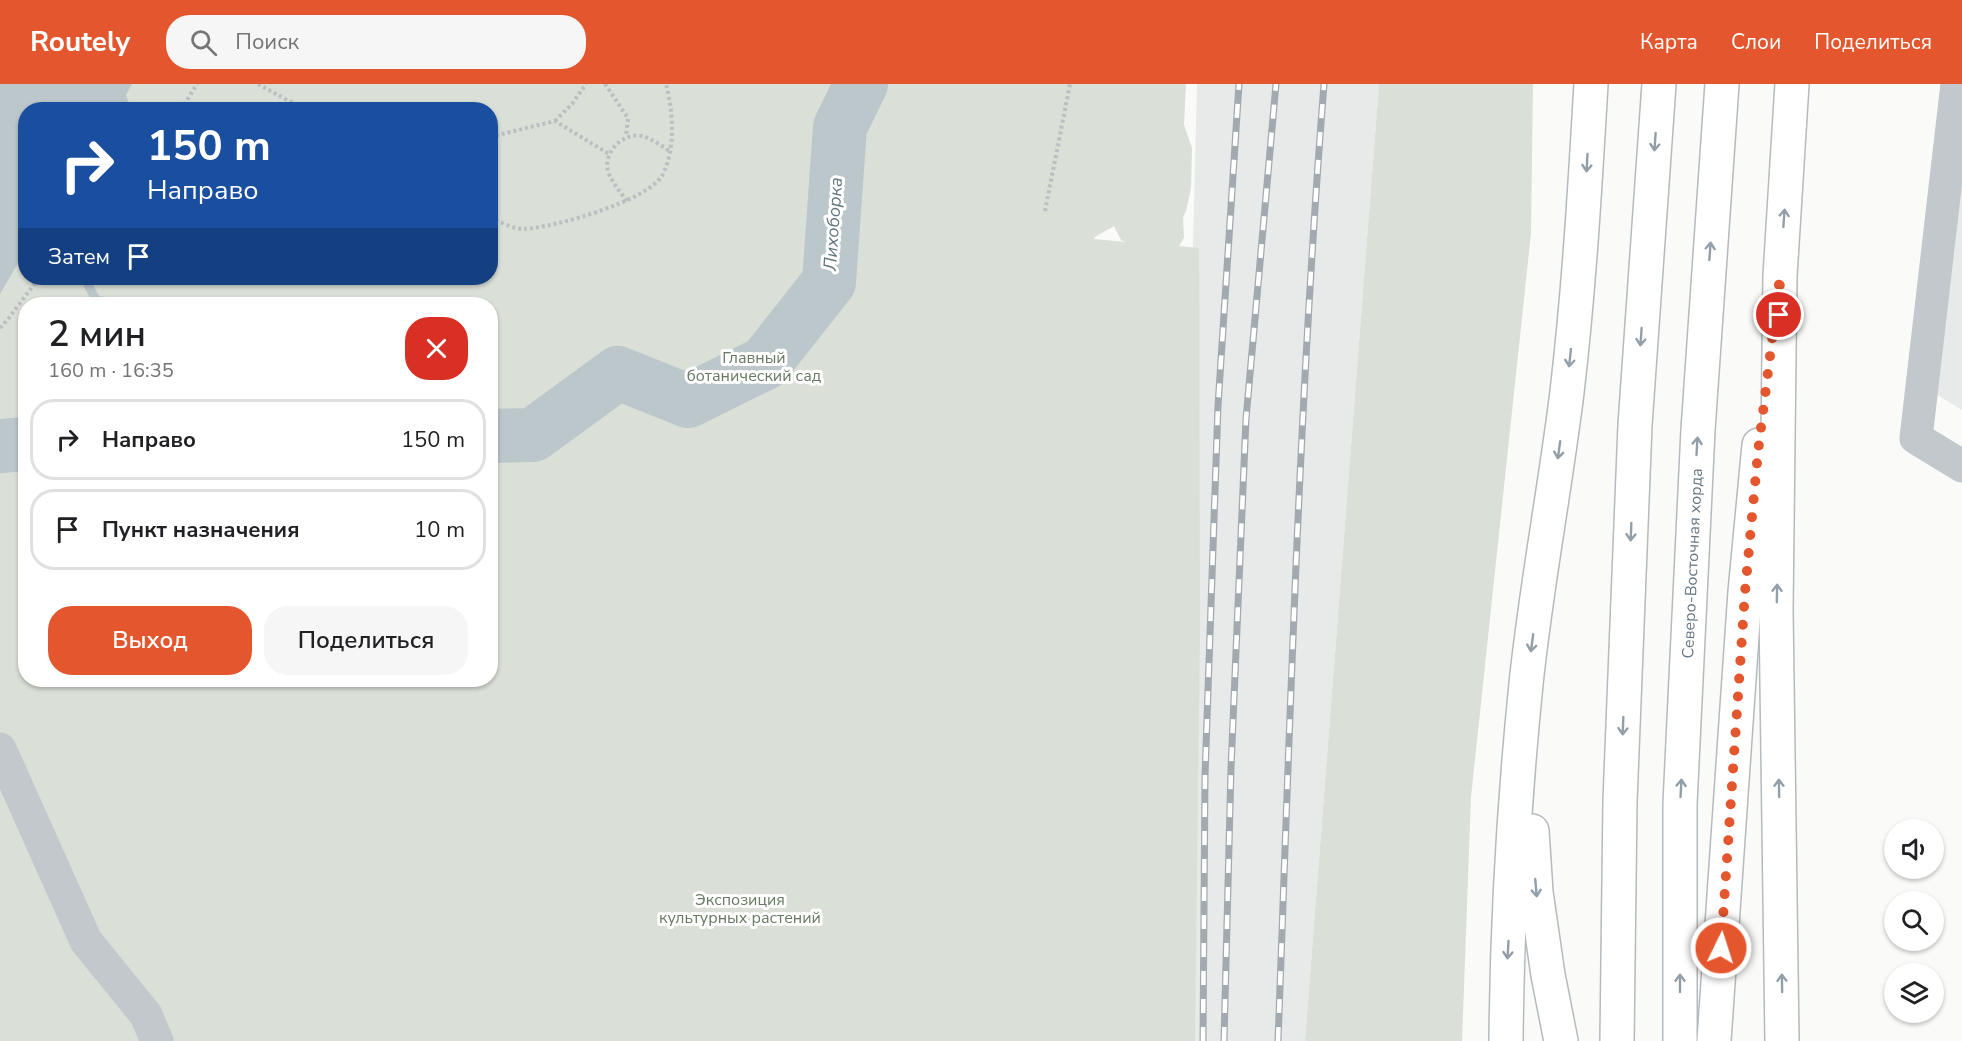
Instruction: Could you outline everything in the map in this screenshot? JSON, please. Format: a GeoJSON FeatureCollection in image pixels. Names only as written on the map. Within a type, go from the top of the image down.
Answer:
{"type":"FeatureCollection","features":[{"type":"Feature","properties":{"kind":"main road"},"geometry":{"type":"LineString","coordinates":[[1506,1041],[1514,825],[1527,682],[1567,392],[1581,254],[1591,84]]}},
{"type":"Feature","properties":{"kind":"main road"},"geometry":{"type":"LineString","coordinates":[[1617,1041],[1620,801],[1634,448],[1659,84]]}},
{"type":"Feature","properties":{"kind":"main road","name":"Северо-Восточная хорда"},"geometry":{"type":"LineString","coordinates":[[1680,1041],[1681,792],[1698,430],[1722,84]]}},
{"type":"Feature","properties":{"kind":"main road"},"geometry":{"type":"LineString","coordinates":[[1782,1041],[1776,610],[1780,276],[1792,84]]}},
{"type":"Feature","properties":{"kind":"main road"},"geometry":{"type":"LineString","coordinates":[[1714,1041],[1745,592],[1758,452],[1780,276]]}},
{"type":"Feature","properties":{"kind":"main road"},"geometry":{"type":"LineString","coordinates":[[1527,682],[1536,892],[1548,975],[1561,1041]]}},
{"type":"Feature","properties":{"kind":"lane"},"geometry":{"type":"LineString","coordinates":[[1957,84],[1916,438],[1962,466]]}},
{"type":"Feature","properties":{"kind":"lane"},"geometry":{"type":"LineString","coordinates":[[0,749],[86,941],[146,1015],[157,1041]]}},
{"type":"Feature","properties":{"kind":"path"},"geometry":{"type":"LineString","coordinates":[[186,102],[197,84]]}},
{"type":"Feature","properties":{"kind":"path"},"geometry":{"type":"LineString","coordinates":[[258,84],[291,102]]}},
{"type":"Feature","properties":{"kind":"path"},"geometry":{"type":"LineString","coordinates":[[498,135],[555,121],[572,104],[586,84]]}},
{"type":"Feature","properties":{"kind":"path"},"geometry":{"type":"LineString","coordinates":[[605,84],[628,118],[626,136],[609,154],[607,171],[627,201]]}},
{"type":"Feature","properties":{"kind":"path"},"geometry":{"type":"LineString","coordinates":[[498,221],[522,230],[562,222],[627,201],[649,189],[662,176],[671,152],[671,105],[666,84]]}},
{"type":"Feature","properties":{"kind":"path"},"geometry":{"type":"LineString","coordinates":[[1045,211],[1070,84]]}},
{"type":"Feature","properties":{"kind":"path"},"geometry":{"type":"LineString","coordinates":[[555,121],[609,154]]}},
{"type":"Feature","properties":{"kind":"path"},"geometry":{"type":"LineString","coordinates":[[626,136],[641,136],[671,152]]}},
{"type":"Feature","properties":{"kind":"path"},"geometry":{"type":"LineString","coordinates":[[0,328],[18,306]]}},
{"type":"Feature","properties":{"kind":"shaded area"},"geometry":{"type":"Polygon","coordinates":[[[0,84],[132,84],[126,95],[128,102],[18,102],[18,263],[0,294],[0,84]]]}},
{"type":"Feature","properties":{"kind":"shaded area"},"geometry":{"type":"Polygon","coordinates":[[[1197,84],[1379,84],[1305,1041],[1173,1041],[1197,84]]]}},
{"type":"Feature","properties":{"kind":"shaded area"},"geometry":{"type":"Polygon","coordinates":[[[1962,84],[1962,410],[1919,384],[1962,84]]]}},
{"type":"Feature","properties":{"kind":"green space","name":"Главный ботанический сад"},"geometry":{"type":"Polygon","coordinates":[[[0,84],[1186,84],[1184,125],[1192,148],[1191,188],[1183,217],[1184,238],[1179,246],[1199,248],[1200,629],[1195,1041],[0,1041],[0,84]],[[1114,226],[1094,239],[1126,242],[1121,240],[1114,226]]]}},
{"type":"Feature","properties":{"kind":"green space"},"geometry":{"type":"Polygon","coordinates":[[[1379,84],[1533,84],[1531,233],[1471,797],[1462,1041],[1305,1041],[1379,84]]]}},
{"type":"Feature","properties":{"kind":"waterway","name":"Лихоборка"},"geometry":{"type":"LineString","coordinates":[[498,436],[533,435],[618,373],[688,401],[765,363],[829,282],[840,127],[861,84]]}},
{"type":"Feature","properties":{"kind":"waterway"},"geometry":{"type":"LineString","coordinates":[[88,285],[94,297]]}},
{"type":"Feature","properties":{"kind":"waterway","name":"Лихоборка"},"geometry":{"type":"LineString","coordinates":[[0,446],[18,445]]}},
{"type":"Feature","properties":{"kind":"railway"},"geometry":{"type":"LineString","coordinates":[[1203,1041],[1205,776],[1218,406],[1239,84]]}},
{"type":"Feature","properties":{"kind":"railway"},"geometry":{"type":"LineString","coordinates":[[1224,1041],[1231,768],[1246,419],[1276,84]]}},
{"type":"Feature","properties":{"kind":"railway"},"geometry":{"type":"LineString","coordinates":[[1278,1041],[1302,442],[1324,84]]}},
{"type":"Feature","properties":{"kind":"route"},"geometry":{"type":"LineString","coordinates":[[1721,948],[1745,592],[1758,452],[1780,276],[1779,315]]}},
{"type":"Feature","properties":{"kind":"park label","name":"Экспозиция культурных растений"},"geometry":{"type":"Point","coordinates":[740,908]}}]}
